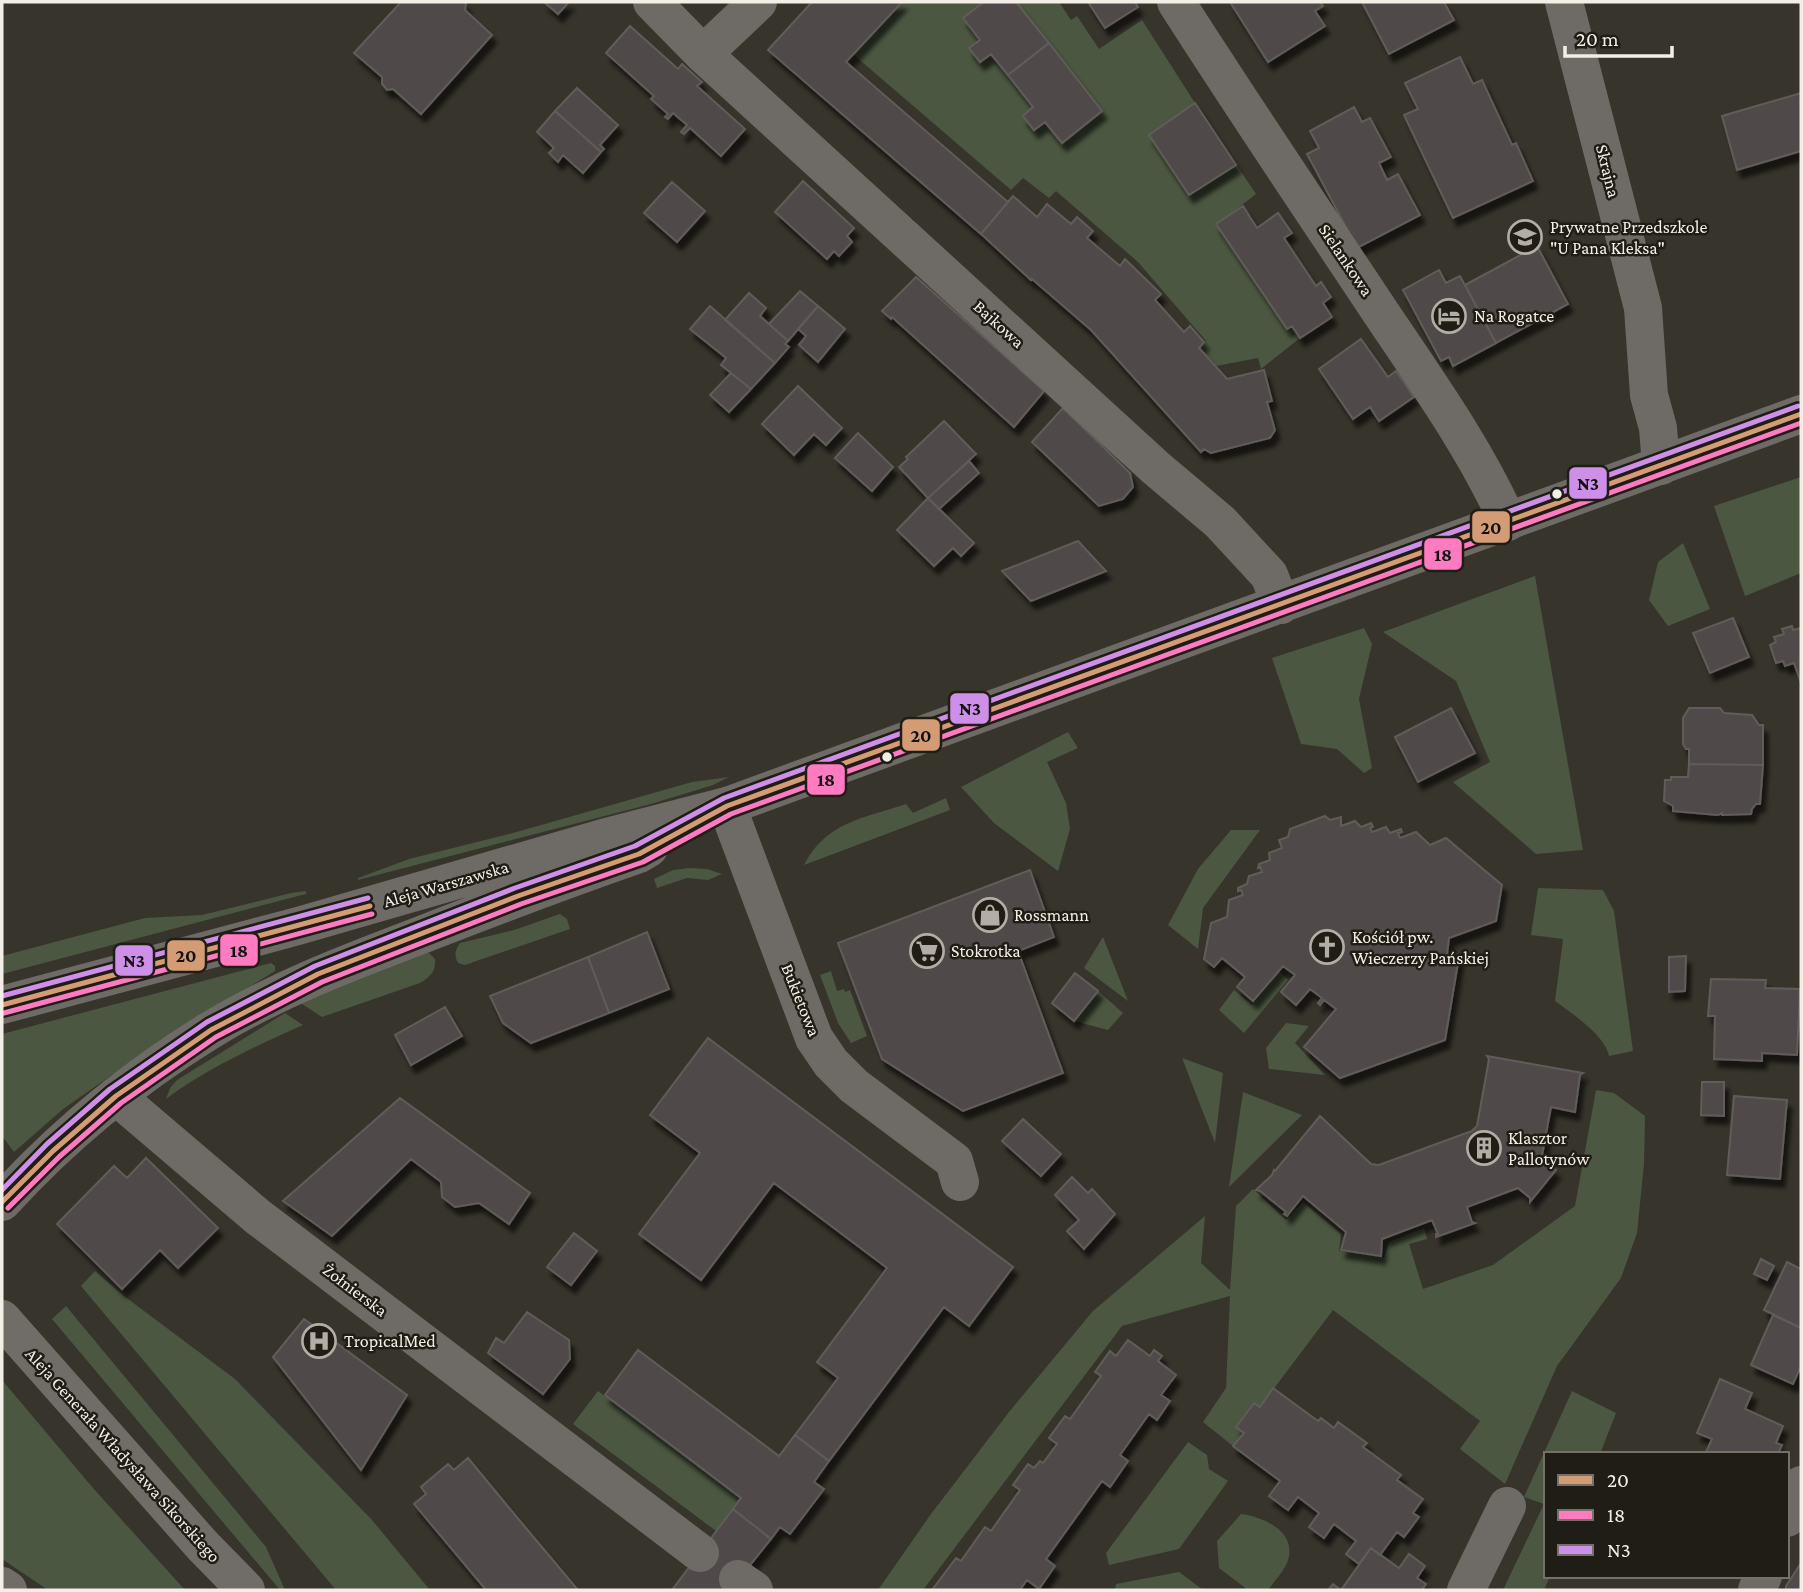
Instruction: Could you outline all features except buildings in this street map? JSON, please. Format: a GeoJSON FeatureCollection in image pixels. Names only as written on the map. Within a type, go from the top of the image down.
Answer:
{"type":"FeatureCollection","features":[{"type":"Feature","properties":{"kind":"main road","name":"Aleja Generała Władysława Sikorskiego"},"geometry":{"type":"LineString","coordinates":[[2,1319],[202,1545],[246,1590]]}},
{"type":"Feature","properties":{"kind":"main road"},"geometry":{"type":"LineString","coordinates":[[2,1586],[8,1590]]}},
{"type":"Feature","properties":{"kind":"street","name":"Bajkowa"},"geometry":{"type":"LineString","coordinates":[[652,2],[703,54],[1156,467],[1220,522],[1269,575],[1280,605]]}},
{"type":"Feature","properties":{"kind":"street"},"geometry":{"type":"LineString","coordinates":[[703,54],[758,2]]}},
{"type":"Feature","properties":{"kind":"street","name":"Sielankowa"},"geometry":{"type":"LineString","coordinates":[[1176,2],[1260,133],[1441,402],[1495,492],[1508,522]]}},
{"type":"Feature","properties":{"kind":"street","name":"Skrajna"},"geometry":{"type":"LineString","coordinates":[[1564,2],[1643,308],[1649,395],[1658,428],[1661,466]]}},
{"type":"Feature","properties":{"kind":"street","name":"Aleja Warszawska"},"geometry":{"type":"LineString","coordinates":[[2,1005],[378,904],[603,838],[727,806],[1801,414]]}},
{"type":"Feature","properties":{"kind":"street","name":"Aleja Warszawska"},"geometry":{"type":"LineString","coordinates":[[2,1202],[53,1151],[116,1096],[211,1030],[318,974],[518,896],[639,854],[727,806]]}},
{"type":"Feature","properties":{"kind":"street","name":"Bukietowa"},"geometry":{"type":"LineString","coordinates":[[727,806],[814,1038],[831,1063],[855,1086],[954,1161],[960,1182]]}},
{"type":"Feature","properties":{"kind":"street","name":"Żołnierska"},"geometry":{"type":"LineString","coordinates":[[116,1096],[258,1217],[700,1553]]}},
{"type":"Feature","properties":{"kind":"street"},"geometry":{"type":"LineString","coordinates":[[1789,1513],[1801,1485]]}},
{"type":"Feature","properties":{"kind":"street"},"geometry":{"type":"LineString","coordinates":[[1466,1590],[1507,1506]]}},
{"type":"Feature","properties":{"kind":"green space"},"geometry":{"type":"Polygon","coordinates":[[[897,2],[1059,2],[1071,20],[1077,16],[1099,49],[1142,20],[1256,194],[1216,225],[1287,328],[1292,326],[1300,338],[1261,369],[1258,358],[1216,366],[1199,347],[1206,341],[1138,262],[1056,191],[1049,198],[1023,178],[1011,190],[847,49],[897,2]]]}},
{"type":"Feature","properties":{"kind":"green space"},"geometry":{"type":"Polygon","coordinates":[[[1801,477],[1801,573],[1745,596],[1714,506],[1801,477]]]}},
{"type":"Feature","properties":{"kind":"green space"},"geometry":{"type":"Polygon","coordinates":[[[1683,543],[1710,609],[1668,626],[1649,600],[1658,562],[1683,543]]]}},
{"type":"Feature","properties":{"kind":"green space"},"geometry":{"type":"Polygon","coordinates":[[[1535,576],[1583,850],[1536,854],[1453,782],[1490,762],[1456,681],[1383,632],[1535,576]]]}},
{"type":"Feature","properties":{"kind":"green space"},"geometry":{"type":"Polygon","coordinates":[[[1364,628],[1372,644],[1359,699],[1372,768],[1364,773],[1337,749],[1301,744],[1272,658],[1364,628]]]}},
{"type":"Feature","properties":{"kind":"green space"},"geometry":{"type":"Polygon","coordinates":[[[1068,732],[1078,748],[1047,762],[1066,803],[1070,829],[1058,871],[994,823],[961,787],[1068,732]]]}},
{"type":"Feature","properties":{"kind":"green space"},"geometry":{"type":"Polygon","coordinates":[[[729,777],[713,785],[651,804],[358,880],[409,859],[513,833],[692,782],[729,777]]]}},
{"type":"Feature","properties":{"kind":"green space"},"geometry":{"type":"Polygon","coordinates":[[[946,798],[950,810],[804,865],[823,839],[835,830],[861,818],[906,804],[913,813],[946,798]]]}},
{"type":"Feature","properties":{"kind":"green space"},"geometry":{"type":"Polygon","coordinates":[[[1231,830],[1260,830],[1203,908],[1198,949],[1168,925],[1198,869],[1231,830]]]}},
{"type":"Feature","properties":{"kind":"green space"},"geometry":{"type":"Polygon","coordinates":[[[707,869],[722,874],[708,880],[687,878],[657,888],[654,879],[673,870],[707,869]]]}},
{"type":"Feature","properties":{"kind":"green space"},"geometry":{"type":"Polygon","coordinates":[[[1538,888],[1603,890],[1614,911],[1633,1051],[1609,1056],[1601,1040],[1555,1001],[1563,939],[1531,935],[1538,888]]]}},
{"type":"Feature","properties":{"kind":"green space"},"geometry":{"type":"Polygon","coordinates":[[[306,891],[306,894],[2,974],[2,956],[145,918],[202,915],[306,891]]]}},
{"type":"Feature","properties":{"kind":"green space"},"geometry":{"type":"Polygon","coordinates":[[[560,914],[567,919],[570,929],[465,965],[458,963],[456,953],[460,943],[514,930],[560,914]]]}},
{"type":"Feature","properties":{"kind":"green space"},"geometry":{"type":"Polygon","coordinates":[[[1103,937],[1128,1001],[1084,968],[1103,937]]]}},
{"type":"Feature","properties":{"kind":"green space"},"geometry":{"type":"Polygon","coordinates":[[[427,951],[435,959],[435,967],[430,976],[420,983],[322,1017],[299,1002],[427,951]]]}},
{"type":"Feature","properties":{"kind":"green space"},"geometry":{"type":"Polygon","coordinates":[[[271,963],[275,966],[275,971],[148,1050],[63,1109],[14,1152],[2,1136],[2,1034],[271,963]]]}},
{"type":"Feature","properties":{"kind":"green space"},"geometry":{"type":"Polygon","coordinates":[[[831,971],[837,991],[850,990],[867,1036],[851,1043],[838,1023],[820,975],[831,971]]]}},
{"type":"Feature","properties":{"kind":"green space"},"geometry":{"type":"Polygon","coordinates":[[[1279,971],[1288,980],[1244,1033],[1219,1010],[1234,990],[1252,1005],[1279,971]]]}},
{"type":"Feature","properties":{"kind":"green space"},"geometry":{"type":"Polygon","coordinates":[[[1098,991],[1123,1013],[1108,1030],[1074,1021],[1098,991]]]}},
{"type":"Feature","properties":{"kind":"green space"},"geometry":{"type":"Polygon","coordinates":[[[285,1013],[303,1025],[250,1049],[166,1099],[177,1080],[285,1013]]]}},
{"type":"Feature","properties":{"kind":"green space"},"geometry":{"type":"Polygon","coordinates":[[[1286,1023],[1309,1026],[1295,1043],[1325,1075],[1269,1069],[1266,1048],[1286,1023]]]}},
{"type":"Feature","properties":{"kind":"green space"},"geometry":{"type":"Polygon","coordinates":[[[1182,1058],[1223,1073],[1215,1143],[1182,1058]]]}},
{"type":"Feature","properties":{"kind":"green space"},"geometry":{"type":"Polygon","coordinates":[[[1596,1090],[1614,1093],[1645,1116],[1644,1164],[1637,1233],[1621,1278],[1557,1366],[1505,1484],[1460,1449],[1480,1421],[1333,1310],[1260,1407],[1253,1403],[1236,1426],[1244,1433],[1233,1446],[1203,1422],[1226,1388],[1230,1296],[1122,1326],[923,1590],[878,1590],[931,1514],[1009,1412],[1093,1311],[1205,1216],[1201,1263],[1230,1290],[1236,1206],[1253,1189],[1286,1220],[1303,1202],[1341,1234],[1339,1251],[1384,1258],[1389,1242],[1424,1228],[1427,1239],[1409,1244],[1423,1289],[1493,1265],[1575,1206],[1596,1090]]]}},
{"type":"Feature","properties":{"kind":"green space"},"geometry":{"type":"Polygon","coordinates":[[[1243,1092],[1302,1115],[1229,1187],[1243,1092]]]}},
{"type":"Feature","properties":{"kind":"green space"},"geometry":{"type":"Polygon","coordinates":[[[95,1271],[235,1379],[372,1520],[430,1590],[336,1590],[81,1286],[95,1271]]]}},
{"type":"Feature","properties":{"kind":"green space"},"geometry":{"type":"Polygon","coordinates":[[[66,1306],[266,1547],[285,1590],[280,1590],[52,1319],[66,1306]]]}},
{"type":"Feature","properties":{"kind":"green space"},"geometry":{"type":"Polygon","coordinates":[[[2,1380],[93,1488],[185,1590],[48,1590],[2,1559],[2,1380]]]}},
{"type":"Feature","properties":{"kind":"green space"},"geometry":{"type":"Polygon","coordinates":[[[598,1391],[741,1498],[716,1531],[573,1424],[598,1391]]]}},
{"type":"Feature","properties":{"kind":"green space"},"geometry":{"type":"Polygon","coordinates":[[[1572,1391],[1616,1413],[1601,1452],[1544,1452],[1572,1391]]]}},
{"type":"Feature","properties":{"kind":"green space"},"geometry":{"type":"Polygon","coordinates":[[[1188,1442],[1207,1455],[1209,1469],[1228,1481],[1179,1549],[1109,1565],[1106,1553],[1188,1442]]]}},
{"type":"Feature","properties":{"kind":"green space"},"geometry":{"type":"Polygon","coordinates":[[[1544,1453],[1544,1504],[1524,1497],[1544,1453]]]}},
{"type":"Feature","properties":{"kind":"green space"},"geometry":{"type":"Polygon","coordinates":[[[1544,1504],[1544,1578],[1549,1578],[1544,1590],[1503,1590],[1544,1504]]]}},
{"type":"Feature","properties":{"kind":"green space"},"geometry":{"type":"Polygon","coordinates":[[[1241,1514],[1269,1523],[1284,1535],[1288,1543],[1287,1563],[1268,1590],[1248,1590],[1219,1568],[1217,1541],[1241,1514]]]}},
{"type":"Feature","properties":{"kind":"green space"},"geometry":{"type":"Polygon","coordinates":[[[1179,1572],[1203,1590],[1115,1590],[1116,1584],[1179,1572]]]}},
{"type":"Feature","properties":{"kind":"transit line","name":"N3"},"geometry":{"type":"LineString","coordinates":[[2,1190],[47,1144],[110,1089],[207,1022],[315,966],[515,888],[635,846],[724,798],[1798,406]]}},
{"type":"Feature","properties":{"kind":"transit line","name":"20"},"geometry":{"type":"LineString","coordinates":[[2,1202],[53,1151],[116,1096],[211,1030],[318,974],[518,896],[639,854],[727,806],[1801,414]]}},
{"type":"Feature","properties":{"kind":"transit line","name":"18"},"geometry":{"type":"LineString","coordinates":[[8,1208],[59,1157],[121,1103],[216,1037],[322,982],[521,904],[643,862],[731,814],[1801,423]]}},
{"type":"Feature","properties":{"kind":"transit line","name":"N3"},"geometry":{"type":"LineString","coordinates":[[2,996],[368,898]]}},
{"type":"Feature","properties":{"kind":"transit line","name":"20"},"geometry":{"type":"LineString","coordinates":[[2,1005],[370,906]]}},
{"type":"Feature","properties":{"kind":"transit line","name":"18"},"geometry":{"type":"LineString","coordinates":[[4,1013],[372,914]]}},
{"type":"Feature","properties":{"kind":"place","name":"Prywatne Przedszkole \"U Pana Kleksa\""},"geometry":{"type":"Point","coordinates":[1525,237]}},
{"type":"Feature","properties":{"kind":"place","name":"Na Rogatce"},"geometry":{"type":"Point","coordinates":[1449,316]}},
{"type":"Feature","properties":{"kind":"place","name":"Rossmann"},"geometry":{"type":"Point","coordinates":[990,915]}},
{"type":"Feature","properties":{"kind":"place","name":"Kościół pw. Wieczerzy Pańskiej"},"geometry":{"type":"Point","coordinates":[1327,947]}},
{"type":"Feature","properties":{"kind":"place","name":"Stokrotka"},"geometry":{"type":"Point","coordinates":[927,951]}},
{"type":"Feature","properties":{"kind":"place","name":"Klasztor Pallotynów"},"geometry":{"type":"Point","coordinates":[1484,1148]}},
{"type":"Feature","properties":{"kind":"place","name":"TropicalMed"},"geometry":{"type":"Point","coordinates":[319,1341]}}]}
